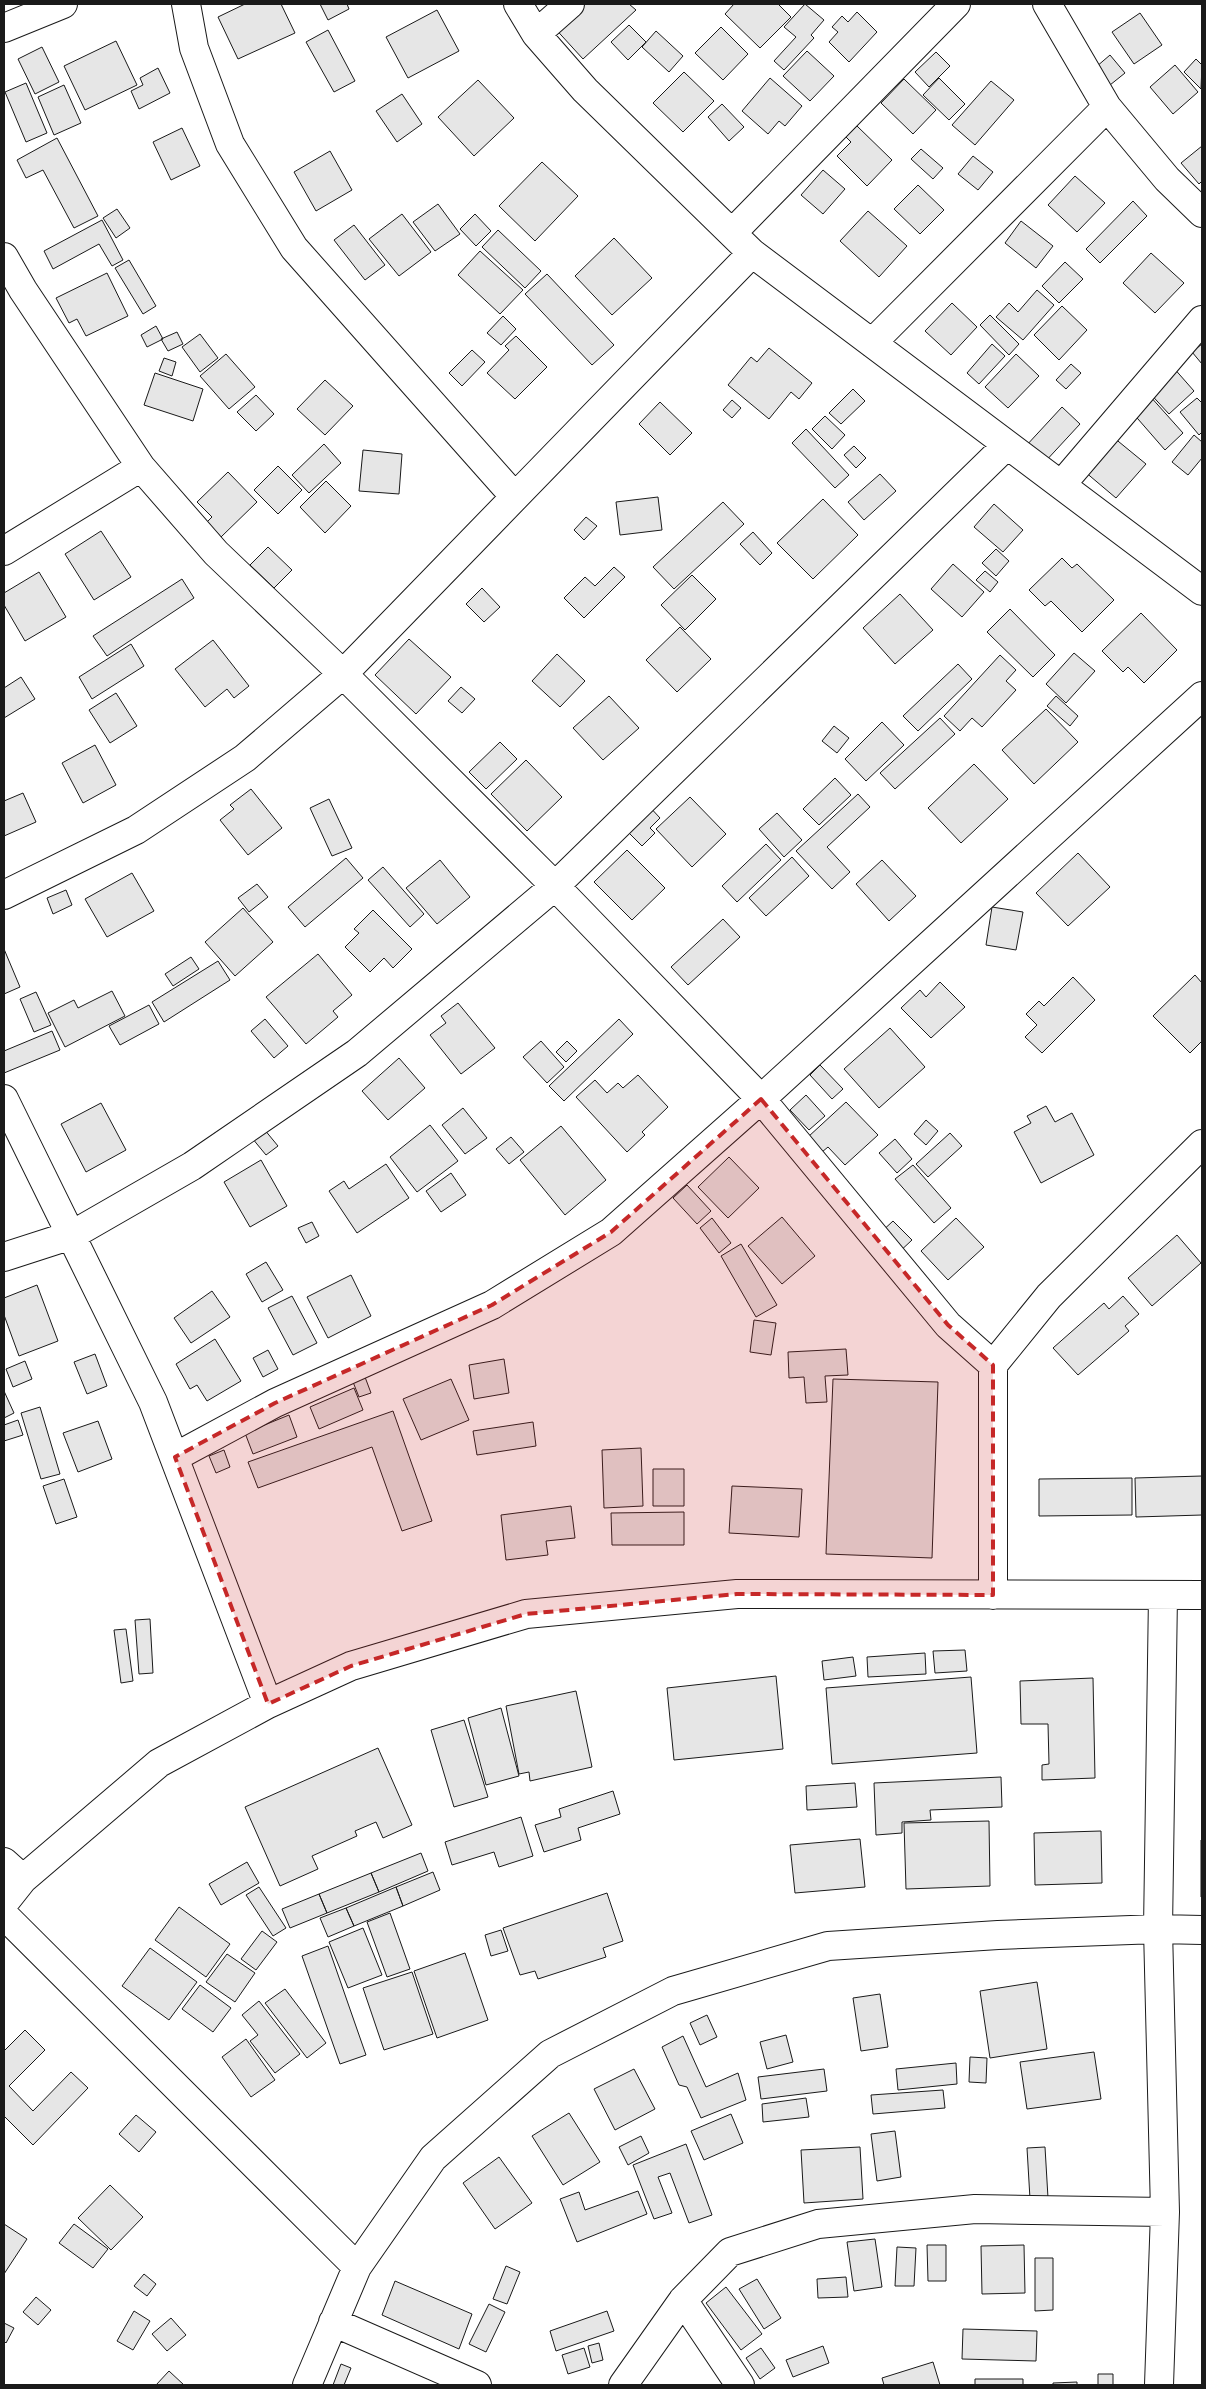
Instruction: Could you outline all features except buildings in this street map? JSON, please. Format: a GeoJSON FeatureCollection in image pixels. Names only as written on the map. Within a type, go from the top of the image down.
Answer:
{"type":"FeatureCollection","features":[{"type":"Feature","properties":{"kind":"street"},"geometry":{"type":"LineString","coordinates":[[4,28],[63,4]]}},
{"type":"Feature","properties":{"kind":"street"},"geometry":{"type":"LineString","coordinates":[[186,4],[194,48],[230,144],[294,248],[515,497]]}},
{"type":"Feature","properties":{"kind":"street"},"geometry":{"type":"LineString","coordinates":[[518,4],[536,34],[585,90],[752,253],[1202,591]]}},
{"type":"Feature","properties":{"kind":"street"},"geometry":{"type":"LineString","coordinates":[[536,34],[570,4]]}},
{"type":"Feature","properties":{"kind":"street"},"geometry":{"type":"LineString","coordinates":[[732,233],[956,4]]}},
{"type":"Feature","properties":{"kind":"street"},"geometry":{"type":"LineString","coordinates":[[1047,4],[1107,107],[1168,179],[1202,213]]}},
{"type":"Feature","properties":{"kind":"street"},"geometry":{"type":"LineString","coordinates":[[872,343],[1107,107]]}},
{"type":"Feature","properties":{"kind":"street"},"geometry":{"type":"LineString","coordinates":[[4,896],[136,830],[245,758],[343,674],[752,253]]}},
{"type":"Feature","properties":{"kind":"street"},"geometry":{"type":"LineString","coordinates":[[4,257],[14,296],[141,467],[216,553],[343,674],[555,886],[761,1099],[948,1325],[993,1364]]}},
{"type":"Feature","properties":{"kind":"street"},"geometry":{"type":"LineString","coordinates":[[1061,485],[1202,320]]}},
{"type":"Feature","properties":{"kind":"street"},"geometry":{"type":"LineString","coordinates":[[4,1257],[72,1234],[192,1166],[357,1053],[555,886],[1007,445]]}},
{"type":"Feature","properties":{"kind":"street"},"geometry":{"type":"LineString","coordinates":[[4,551],[141,467]]}},
{"type":"Feature","properties":{"kind":"street"},"geometry":{"type":"LineString","coordinates":[[175,1457],[275,1403],[492,1305],[611,1232],[761,1099],[1202,696]]}},
{"type":"Feature","properties":{"kind":"street"},"geometry":{"type":"LineString","coordinates":[[4,1099],[153,1402],[268,1704]]}},
{"type":"Feature","properties":{"kind":"street"},"geometry":{"type":"LineString","coordinates":[[993,1595],[993,1364],[1049,1296],[1202,1144]]}},
{"type":"Feature","properties":{"kind":"street"},"geometry":{"type":"LineString","coordinates":[[4,1903],[14,1871],[159,1763],[268,1704],[351,1666],[526,1614],[737,1594],[1202,1595]]}},
{"type":"Feature","properties":{"kind":"street"},"geometry":{"type":"LineString","coordinates":[[1159,2385],[1165,2212],[1158,1929],[1163,1595]]}},
{"type":"Feature","properties":{"kind":"street"},"geometry":{"type":"LineString","coordinates":[[4,1915],[357,2267]]}},
{"type":"Feature","properties":{"kind":"street"},"geometry":{"type":"LineString","coordinates":[[308,2385],[332,2322],[357,2267],[433,2158],[550,2054],[673,1991],[828,1946],[998,1935],[1158,1929],[1202,1930]]}},
{"type":"Feature","properties":{"kind":"street"},"geometry":{"type":"LineString","coordinates":[[622,2385],[683,2300],[730,2252],[818,2224],[975,2209],[1165,2212]]}},
{"type":"Feature","properties":{"kind":"street"},"geometry":{"type":"LineString","coordinates":[[683,2300],[740,2385]]}},
{"type":"Feature","properties":{"kind":"street"},"geometry":{"type":"LineString","coordinates":[[332,2322],[477,2385]]}},
{"type":"Feature","properties":{"kind":"highlighted area"},"geometry":{"type":"Polygon","coordinates":[[[761,1099],[948,1325],[993,1365],[993,1595],[737,1594],[526,1614],[351,1666],[268,1704],[175,1457],[275,1403],[492,1305],[611,1232],[761,1099]]]}}]}
